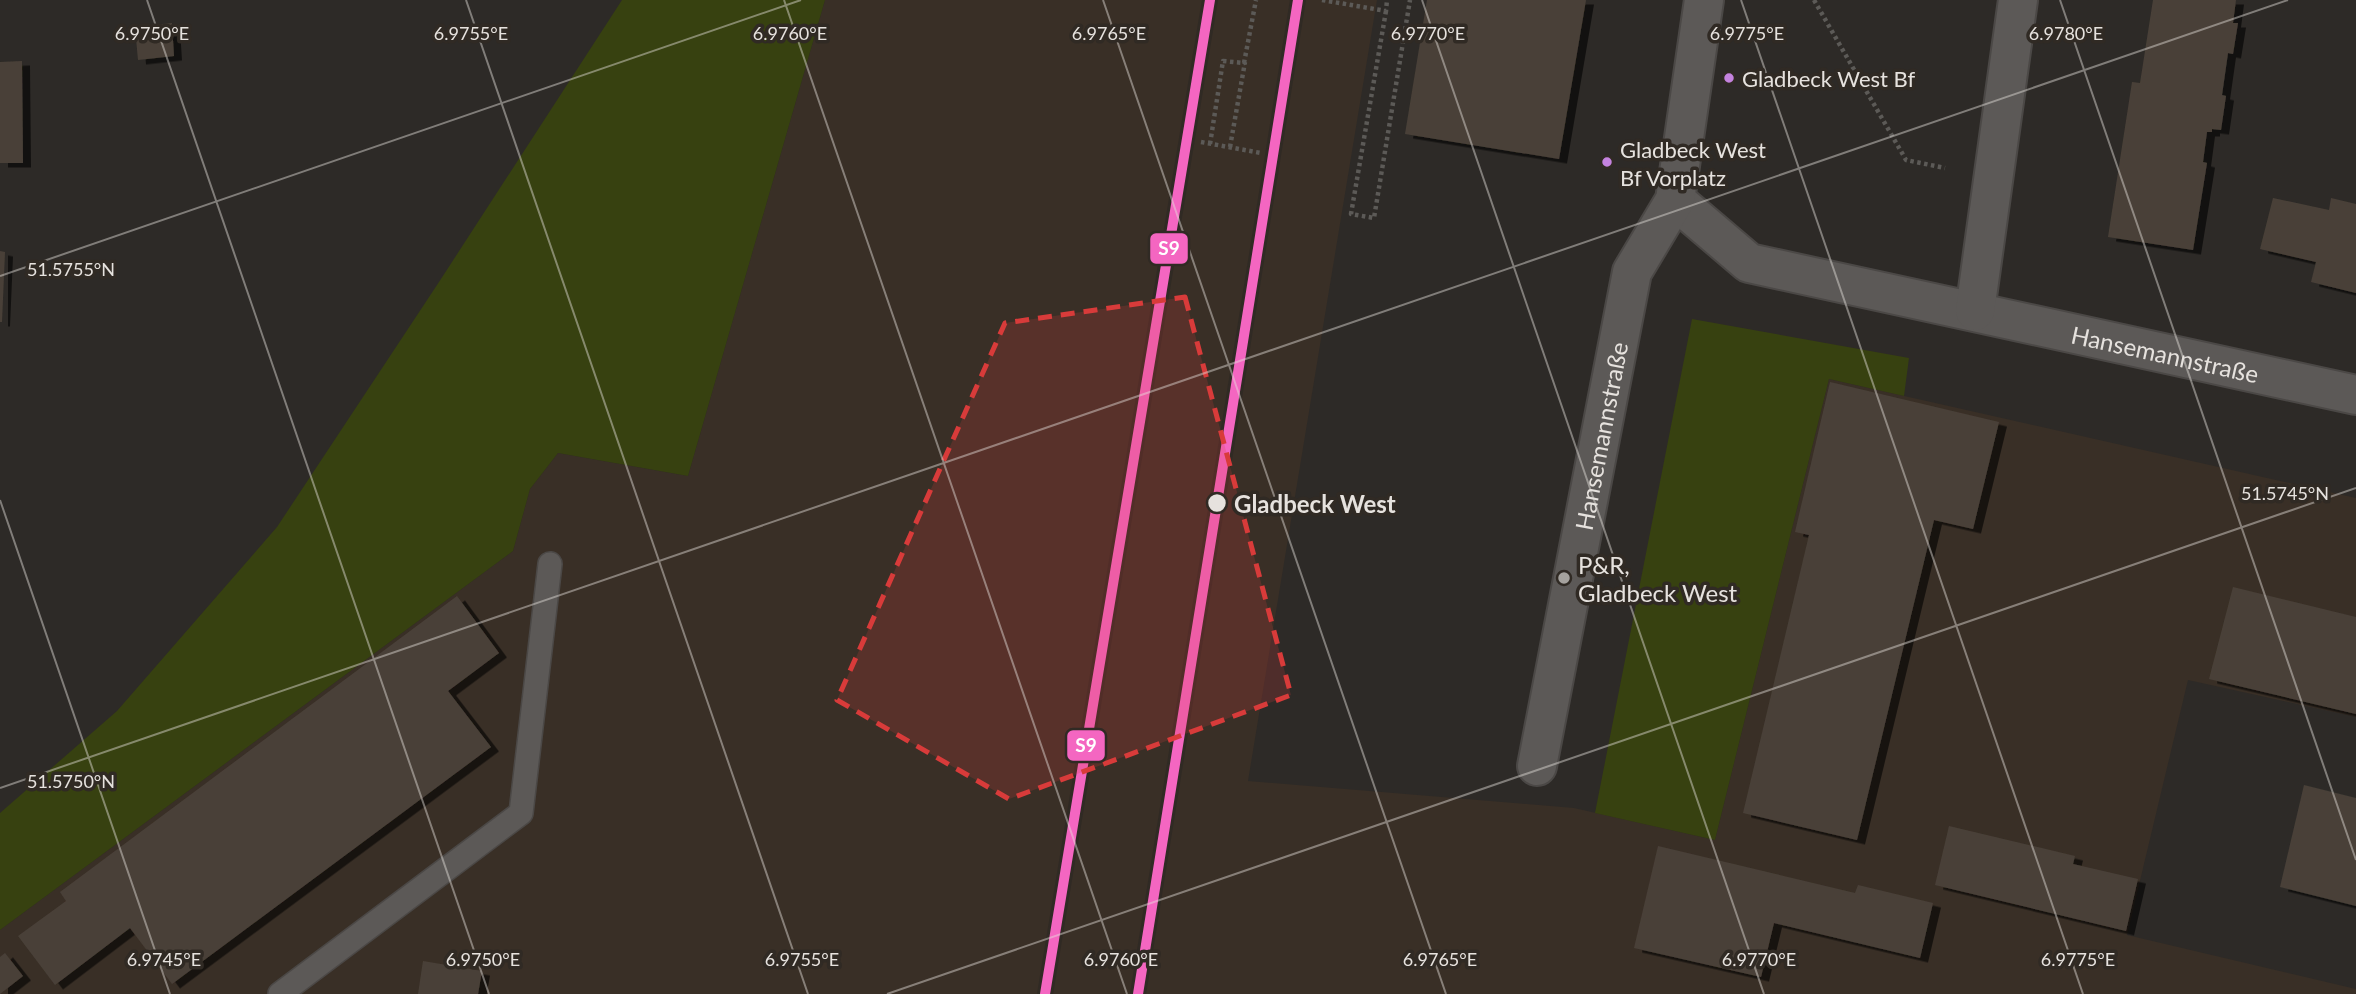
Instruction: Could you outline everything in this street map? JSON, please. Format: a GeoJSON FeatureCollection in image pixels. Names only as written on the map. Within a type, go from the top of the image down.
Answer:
{"type":"FeatureCollection","features":[{"type":"Feature","properties":{"kind":"street","name":"Hansemannstraße"},"geometry":{"type":"LineString","coordinates":[[1537,766],[1632,272],[1675,200],[1704,0]]}},
{"type":"Feature","properties":{"kind":"street"},"geometry":{"type":"LineString","coordinates":[[1975,312],[2018,0]]}},
{"type":"Feature","properties":{"kind":"street","name":"Hansemannstraße"},"geometry":{"type":"LineString","coordinates":[[1675,200],[1749,263],[2356,395]]}},
{"type":"Feature","properties":{"kind":"lane"},"geometry":{"type":"LineString","coordinates":[[280,994],[521,813],[550,564]]}},
{"type":"Feature","properties":{"kind":"path"},"geometry":{"type":"LineString","coordinates":[[1230,147],[1256,0]]}},
{"type":"Feature","properties":{"kind":"path"},"geometry":{"type":"LineString","coordinates":[[1210,144],[1223,61],[1244,63],[1256,0]]}},
{"type":"Feature","properties":{"kind":"path"},"geometry":{"type":"LineString","coordinates":[[1322,0],[1386,11]]}},
{"type":"Feature","properties":{"kind":"path"},"geometry":{"type":"LineString","coordinates":[[1387,0],[1350,214],[1374,218],[1410,0]]}},
{"type":"Feature","properties":{"kind":"path"},"geometry":{"type":"LineString","coordinates":[[1814,0],[1906,160],[1994,178]]}},
{"type":"Feature","properties":{"kind":"path"},"geometry":{"type":"LineString","coordinates":[[1201,142],[1261,153]]}},
{"type":"Feature","properties":{"kind":"highlighted area"},"geometry":{"type":"Polygon","coordinates":[[[1185,297],[1291,695],[1009,799],[837,700],[1005,323],[1185,297]]]}},
{"type":"Feature","properties":{"kind":"shaded area"},"geometry":{"type":"Polygon","coordinates":[[[825,0],[1377,0],[1248,781],[1574,808],[1715,840],[1829,379],[2356,498],[2356,717],[2188,680],[2127,935],[2356,989],[2356,994],[0,994],[0,930],[513,551],[530,489],[558,453],[688,476],[825,0]]]}},
{"type":"Feature","properties":{"kind":"green space"},"geometry":{"type":"Polygon","coordinates":[[[622,0],[825,0],[688,476],[558,453],[530,489],[513,551],[0,930],[0,813],[117,711],[277,527],[622,0]]]}},
{"type":"Feature","properties":{"kind":"green space"},"geometry":{"type":"Polygon","coordinates":[[[1692,319],[1909,358],[1904,396],[1829,379],[1715,840],[1595,813],[1692,319]]]}},
{"type":"Feature","properties":{"kind":"building"},"geometry":{"type":"Polygon","coordinates":[[[1427,0],[1586,0],[1559,159],[1405,134],[1427,0]]]}},
{"type":"Feature","properties":{"kind":"building"},"geometry":{"type":"Polygon","coordinates":[[[2153,0],[2236,0],[2233,23],[2238,23],[2233,54],[2228,53],[2222,95],[2226,96],[2221,130],[2212,129],[2212,132],[2207,132],[2203,162],[2207,163],[2193,250],[2108,237],[2132,82],[2140,83],[2153,0]]]}},
{"type":"Feature","properties":{"kind":"building"},"geometry":{"type":"Polygon","coordinates":[[[172,23],[174,56],[138,60],[135,27],[172,23]]]}},
{"type":"Feature","properties":{"kind":"building"},"geometry":{"type":"Polygon","coordinates":[[[22,61],[23,163],[0,163],[0,62],[22,61]]]}},
{"type":"Feature","properties":{"kind":"building"},"geometry":{"type":"Polygon","coordinates":[[[2273,198],[2329,210],[2331,198],[2356,204],[2356,293],[2311,282],[2316,262],[2260,249],[2273,198]]]}},
{"type":"Feature","properties":{"kind":"building"},"geometry":{"type":"Polygon","coordinates":[[[0,251],[5,252],[2,322],[0,322],[0,251]]]}},
{"type":"Feature","properties":{"kind":"building"},"geometry":{"type":"Polygon","coordinates":[[[1830,382],[1999,422],[1973,529],[1934,520],[1857,840],[1743,813],[1809,535],[1795,532],[1830,382]]]}},
{"type":"Feature","properties":{"kind":"building"},"geometry":{"type":"Polygon","coordinates":[[[2233,587],[2356,617],[2356,714],[2209,679],[2233,587]]]}},
{"type":"Feature","properties":{"kind":"building"},"geometry":{"type":"Polygon","coordinates":[[[457,596],[499,653],[448,691],[491,747],[172,984],[130,928],[55,985],[18,936],[66,901],[60,892],[457,596]]]}},
{"type":"Feature","properties":{"kind":"building"},"geometry":{"type":"Polygon","coordinates":[[[2304,785],[2356,798],[2356,906],[2280,887],[2304,785]]]}},
{"type":"Feature","properties":{"kind":"building"},"geometry":{"type":"Polygon","coordinates":[[[1949,826],[2075,856],[2073,864],[2138,879],[2126,931],[1935,885],[1949,826]]]}},
{"type":"Feature","properties":{"kind":"building"},"geometry":{"type":"Polygon","coordinates":[[[1658,846],[1855,893],[1858,885],[1933,903],[1920,958],[1774,923],[1761,977],[1634,948],[1658,846]]]}},
{"type":"Feature","properties":{"kind":"building"},"geometry":{"type":"Polygon","coordinates":[[[5,953],[23,976],[0,994],[0,957],[5,953]]]}},
{"type":"Feature","properties":{"kind":"building"},"geometry":{"type":"Polygon","coordinates":[[[423,961],[482,971],[478,994],[418,994],[423,961]]]}},
{"type":"Feature","properties":{"kind":"transit line","name":"S9"},"geometry":{"type":"LineString","coordinates":[[1045,994],[1210,0]]}},
{"type":"Feature","properties":{"kind":"transit line","name":"S9"},"geometry":{"type":"LineString","coordinates":[[1138,994],[1298,0]]}},
{"type":"Feature","properties":{"kind":"place","name":"Gladbeck West Bf"},"geometry":{"type":"Point","coordinates":[1729,78]}},
{"type":"Feature","properties":{"kind":"place","name":"Gladbeck West Bf Vorplatz"},"geometry":{"type":"Point","coordinates":[1607,162]}},
{"type":"Feature","properties":{"kind":"place","name":"Gladbeck West"},"geometry":{"type":"Point","coordinates":[1217,503]}},
{"type":"Feature","properties":{"kind":"place","name":"P&R, Gladbeck West"},"geometry":{"type":"Point","coordinates":[1564,578]}}]}
